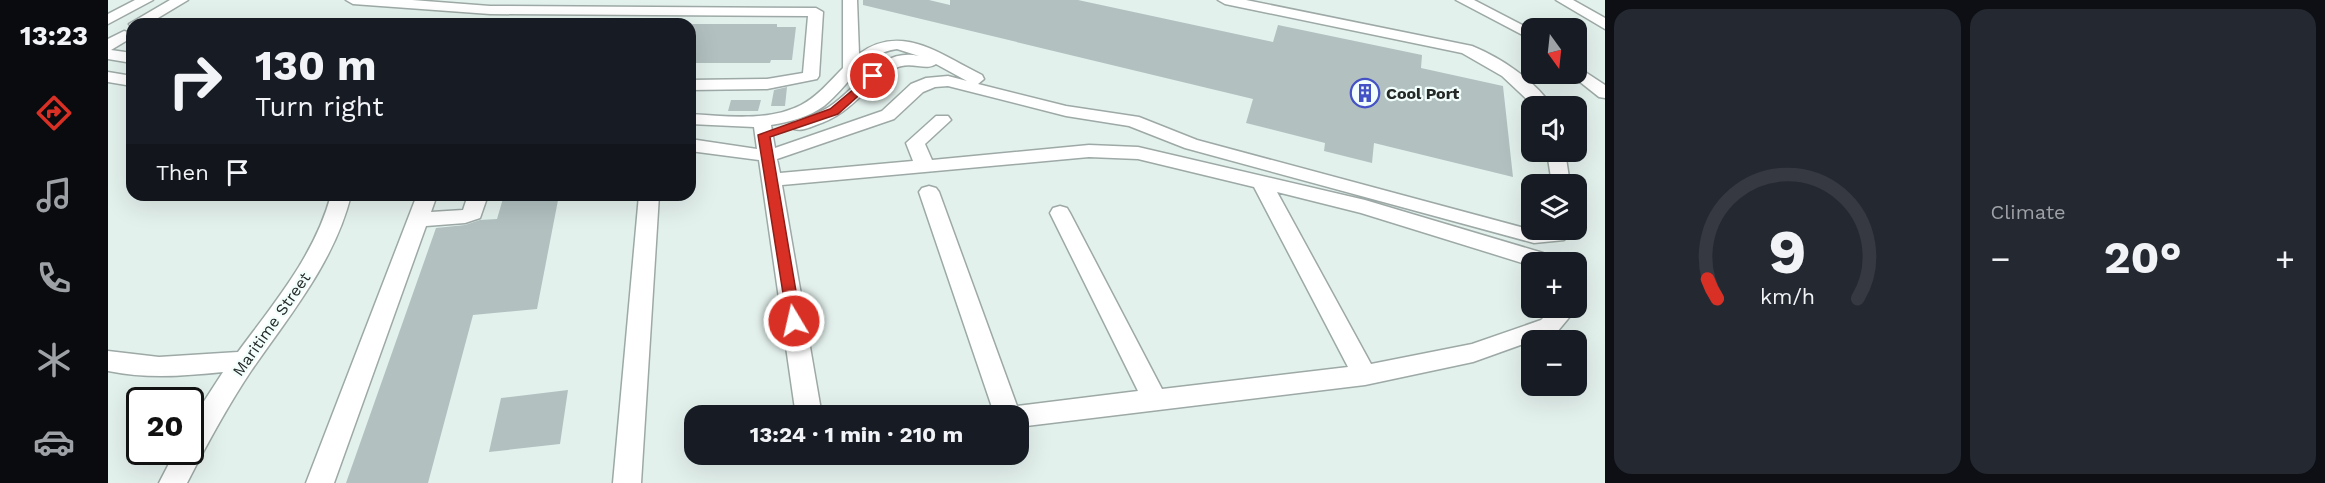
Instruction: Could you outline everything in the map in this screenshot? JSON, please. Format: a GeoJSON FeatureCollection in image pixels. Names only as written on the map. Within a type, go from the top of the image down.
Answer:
{"type":"FeatureCollection","features":[{"type":"Feature","properties":{"kind":"street"},"geometry":{"type":"LineString","coordinates":[[108,20],[146,0]]}},
{"type":"Feature","properties":{"kind":"street"},"geometry":{"type":"LineString","coordinates":[[148,18],[181,0]]}},
{"type":"Feature","properties":{"kind":"street"},"geometry":{"type":"LineString","coordinates":[[352,0],[477,9],[816,12],[811,76],[762,84],[696,85]]}},
{"type":"Feature","properties":{"kind":"street"},"geometry":{"type":"LineString","coordinates":[[850,0],[851,70]]}},
{"type":"Feature","properties":{"kind":"street"},"geometry":{"type":"LineString","coordinates":[[1225,0],[1466,49],[1480,55],[1512,77],[1532,96]]}},
{"type":"Feature","properties":{"kind":"street"},"geometry":{"type":"LineString","coordinates":[[1463,0],[1521,30]]}},
{"type":"Feature","properties":{"kind":"street"},"geometry":{"type":"LineString","coordinates":[[1563,0],[1605,24]]}},
{"type":"Feature","properties":{"kind":"street"},"geometry":{"type":"LineString","coordinates":[[469,18],[477,9]]}},
{"type":"Feature","properties":{"kind":"street"},"geometry":{"type":"LineString","coordinates":[[108,31],[126,27]]}},
{"type":"Feature","properties":{"kind":"street"},"geometry":{"type":"LineString","coordinates":[[108,46],[123,36],[126,37]]}},
{"type":"Feature","properties":{"kind":"street"},"geometry":{"type":"LineString","coordinates":[[696,120],[763,128],[826,98],[851,70],[877,48],[888,44],[901,44],[998,90],[1029,102]]}},
{"type":"Feature","properties":{"kind":"street"},"geometry":{"type":"LineString","coordinates":[[108,54],[126,57]]}},
{"type":"Feature","properties":{"kind":"street"},"geometry":{"type":"LineString","coordinates":[[696,129],[763,128],[834,112],[854,96],[878,71],[900,60],[919,60],[983,89]]}},
{"type":"Feature","properties":{"kind":"street"},"geometry":{"type":"LineString","coordinates":[[108,77],[126,80]]}},
{"type":"Feature","properties":{"kind":"street"},"geometry":{"type":"LineString","coordinates":[[1587,79],[1605,93]]}},
{"type":"Feature","properties":{"kind":"street"},"geometry":{"type":"LineString","coordinates":[[696,146],[734,153],[767,155],[782,153],[888,115],[916,88],[932,82],[956,82],[1066,111],[1133,121],[1191,144],[1230,156],[1521,233]]}},
{"type":"Feature","properties":{"kind":"street"},"geometry":{"type":"LineString","coordinates":[[925,166],[915,143],[942,120]]}},
{"type":"Feature","properties":{"kind":"street"},"geometry":{"type":"LineString","coordinates":[[763,128],[807,405]]}},
{"type":"Feature","properties":{"kind":"street"},"geometry":{"type":"LineString","coordinates":[[770,180],[1099,151],[1138,153],[1365,207],[1521,254]]}},
{"type":"Feature","properties":{"kind":"street"},"geometry":{"type":"LineString","coordinates":[[1262,183],[1365,375]]}},
{"type":"Feature","properties":{"kind":"street"},"geometry":{"type":"LineString","coordinates":[[929,192],[1004,405]]}},
{"type":"Feature","properties":{"kind":"street","name":"Maritime Street"},"geometry":{"type":"LineString","coordinates":[[204,427],[245,361],[316,258],[329,235],[339,201]]}},
{"type":"Feature","properties":{"kind":"street"},"geometry":{"type":"LineString","coordinates":[[320,483],[425,201]]}},
{"type":"Feature","properties":{"kind":"street"},"geometry":{"type":"LineString","coordinates":[[418,220],[465,216],[473,213],[476,201]]}},
{"type":"Feature","properties":{"kind":"street"},"geometry":{"type":"LineString","coordinates":[[627,483],[649,201]]}},
{"type":"Feature","properties":{"kind":"street"},"geometry":{"type":"LineString","coordinates":[[1060,213],[1155,400]]}},
{"type":"Feature","properties":{"kind":"street"},"geometry":{"type":"LineString","coordinates":[[1029,415],[1365,375],[1473,353],[1549,326],[1557,318]]}},
{"type":"Feature","properties":{"kind":"street"},"geometry":{"type":"LineString","coordinates":[[108,361],[141,366],[174,367],[245,361]]}},
{"type":"Feature","properties":{"kind":"street","name":"Maritime Street"},"geometry":{"type":"LineString","coordinates":[[173,483],[182,465]]}},
{"type":"Feature","properties":{"kind":"building","name":"Cool Port"},"geometry":{"type":"Polygon","coordinates":[[[863,0],[929,0],[950,5],[950,0],[1078,0],[1273,42],[1278,25],[1422,55],[1421,68],[1503,86],[1513,177],[1374,143],[1372,163],[1324,151],[1325,143],[1246,123],[1253,99],[863,5],[863,0]]]}},
{"type":"Feature","properties":{"kind":"building"},"geometry":{"type":"Polygon","coordinates":[[[696,24],[777,24],[777,27],[796,27],[792,60],[771,60],[770,63],[696,63],[696,24]]]}},
{"type":"Feature","properties":{"kind":"building"},"geometry":{"type":"Polygon","coordinates":[[[787,87],[785,106],[771,106],[774,90],[787,87]]]}},
{"type":"Feature","properties":{"kind":"building"},"geometry":{"type":"Polygon","coordinates":[[[731,100],[761,100],[758,111],[728,111],[731,100]]]}},
{"type":"Feature","properties":{"kind":"building"},"geometry":{"type":"Polygon","coordinates":[[[502,201],[558,201],[537,309],[473,315],[428,483],[346,483],[436,228],[497,219],[502,201]]]}},
{"type":"Feature","properties":{"kind":"building"},"geometry":{"type":"Polygon","coordinates":[[[568,390],[560,444],[489,452],[501,398],[568,390]]]}},
{"type":"Feature","properties":{"kind":"place","name":"Cool Port"},"geometry":{"type":"Point","coordinates":[1365,93]}},
{"type":"Feature","properties":{"kind":"route"},"geometry":{"type":"LineString","coordinates":[[794,321],[764,135],[834,112],[854,96],[873,76]]}}]}
